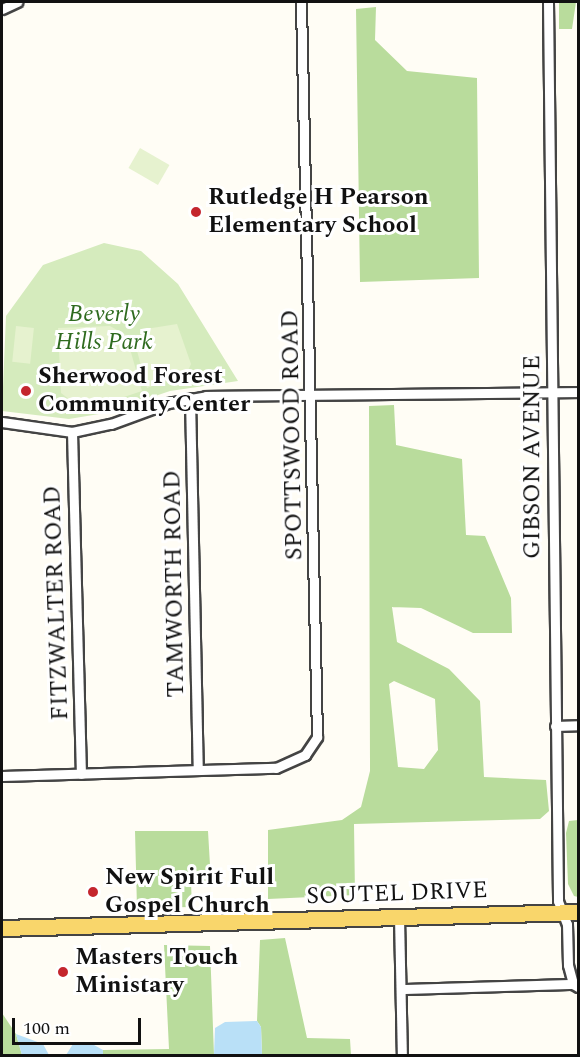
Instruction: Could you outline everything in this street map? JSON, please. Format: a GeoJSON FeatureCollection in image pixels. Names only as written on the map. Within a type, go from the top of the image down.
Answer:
{"type":"FeatureCollection","features":[{"type":"Feature","properties":{"kind":"main road","name":"SOUTEL DRIVE"},"geometry":{"type":"LineString","coordinates":[[2,928],[579,912]]}},
{"type":"Feature","properties":{"kind":"street"},"geometry":{"type":"LineString","coordinates":[[2,9],[16,2]]}},
{"type":"Feature","properties":{"kind":"street","name":"SPOTTSWOOD ROAD"},"geometry":{"type":"LineString","coordinates":[[2,776],[288,765],[305,755],[317,737],[301,2]]}},
{"type":"Feature","properties":{"kind":"street","name":"GIBSON AVENUE"},"geometry":{"type":"LineString","coordinates":[[549,2],[558,901],[563,912],[576,986]]}},
{"type":"Feature","properties":{"kind":"street"},"geometry":{"type":"LineString","coordinates":[[2,422],[72,432],[190,398],[579,392]]}},
{"type":"Feature","properties":{"kind":"street","name":"TAMWORTH ROAD"},"geometry":{"type":"LineString","coordinates":[[190,398],[198,770]]}},
{"type":"Feature","properties":{"kind":"street","name":"FITZWALTER ROAD"},"geometry":{"type":"LineString","coordinates":[[72,432],[81,774]]}},
{"type":"Feature","properties":{"kind":"street"},"geometry":{"type":"LineString","coordinates":[[555,726],[579,725]]}},
{"type":"Feature","properties":{"kind":"street"},"geometry":{"type":"LineString","coordinates":[[399,917],[402,1056]]}},
{"type":"Feature","properties":{"kind":"street"},"geometry":{"type":"LineString","coordinates":[[401,989],[576,986]]}},
{"type":"Feature","properties":{"kind":"green space"},"geometry":{"type":"Polygon","coordinates":[[[559,2],[576,2],[572,29],[559,29],[559,2]]]}},
{"type":"Feature","properties":{"kind":"green space"},"geometry":{"type":"Polygon","coordinates":[[[376,7],[375,40],[407,71],[477,78],[479,278],[360,282],[356,9],[376,7]]]}},
{"type":"Feature","properties":{"kind":"green space"},"geometry":{"type":"Polygon","coordinates":[[[140,148],[169,165],[158,185],[128,168],[140,148]]]}},
{"type":"Feature","properties":{"kind":"green space","name":"Beverly Hills Park"},"geometry":{"type":"Polygon","coordinates":[[[104,243],[141,251],[178,284],[238,381],[170,391],[105,413],[69,419],[2,411],[6,316],[43,265],[104,243]]]}},
{"type":"Feature","properties":{"kind":"green space"},"geometry":{"type":"Polygon","coordinates":[[[177,324],[191,364],[187,373],[147,388],[136,347],[146,329],[177,324]]]}},
{"type":"Feature","properties":{"kind":"green space"},"geometry":{"type":"Polygon","coordinates":[[[16,326],[34,328],[30,364],[12,362],[16,326]]]}},
{"type":"Feature","properties":{"kind":"green space"},"geometry":{"type":"Polygon","coordinates":[[[110,326],[126,335],[142,391],[109,402],[70,400],[61,393],[58,328],[110,326]]]}},
{"type":"Feature","properties":{"kind":"green space"},"geometry":{"type":"Polygon","coordinates":[[[394,405],[396,445],[462,459],[466,535],[485,536],[511,598],[512,633],[473,633],[421,608],[392,607],[397,642],[449,669],[480,701],[484,777],[546,780],[549,811],[540,819],[354,824],[355,895],[268,899],[268,830],[342,820],[361,807],[370,771],[369,406],[394,405]],[[394,681],[389,684],[398,767],[424,769],[438,750],[435,699],[394,681]]]}},
{"type":"Feature","properties":{"kind":"green space"},"geometry":{"type":"Polygon","coordinates":[[[578,820],[578,897],[574,896],[568,884],[566,833],[569,821],[578,820]]]}},
{"type":"Feature","properties":{"kind":"green space"},"geometry":{"type":"Polygon","coordinates":[[[135,831],[208,831],[211,882],[191,883],[192,907],[137,908],[135,831]]]}},
{"type":"Feature","properties":{"kind":"green space"},"geometry":{"type":"Polygon","coordinates":[[[285,938],[307,1038],[350,1039],[351,1055],[262,1055],[261,1027],[257,1021],[260,940],[285,938]]]}},
{"type":"Feature","properties":{"kind":"green space"},"geometry":{"type":"Polygon","coordinates":[[[164,945],[210,946],[214,1055],[103,1056],[103,1050],[169,1049],[164,945]]]}},
{"type":"Feature","properties":{"kind":"green space"},"geometry":{"type":"Polygon","coordinates":[[[2,1013],[16,1034],[22,1055],[2,1055],[2,1013]]]}},
{"type":"Feature","properties":{"kind":"water"},"geometry":{"type":"Polygon","coordinates":[[[257,1021],[261,1027],[262,1055],[214,1055],[215,1028],[225,1022],[257,1021]]]}},
{"type":"Feature","properties":{"kind":"water"},"geometry":{"type":"Polygon","coordinates":[[[16,1034],[43,1044],[49,1055],[22,1055],[16,1034]]]}},
{"type":"Feature","properties":{"kind":"water"},"geometry":{"type":"Polygon","coordinates":[[[73,1044],[94,1045],[103,1050],[103,1055],[66,1055],[73,1044]]]}},
{"type":"Feature","properties":{"kind":"place","name":"Rutledge H Pearson Elementary School"},"geometry":{"type":"Point","coordinates":[196,212]}},
{"type":"Feature","properties":{"kind":"place","name":"Sherwood Forest Community Center"},"geometry":{"type":"Point","coordinates":[26,391]}},
{"type":"Feature","properties":{"kind":"place","name":"New Spirit Full Gospel Church"},"geometry":{"type":"Point","coordinates":[93,892]}},
{"type":"Feature","properties":{"kind":"place","name":"Masters Touch Ministary"},"geometry":{"type":"Point","coordinates":[63,972]}}]}
